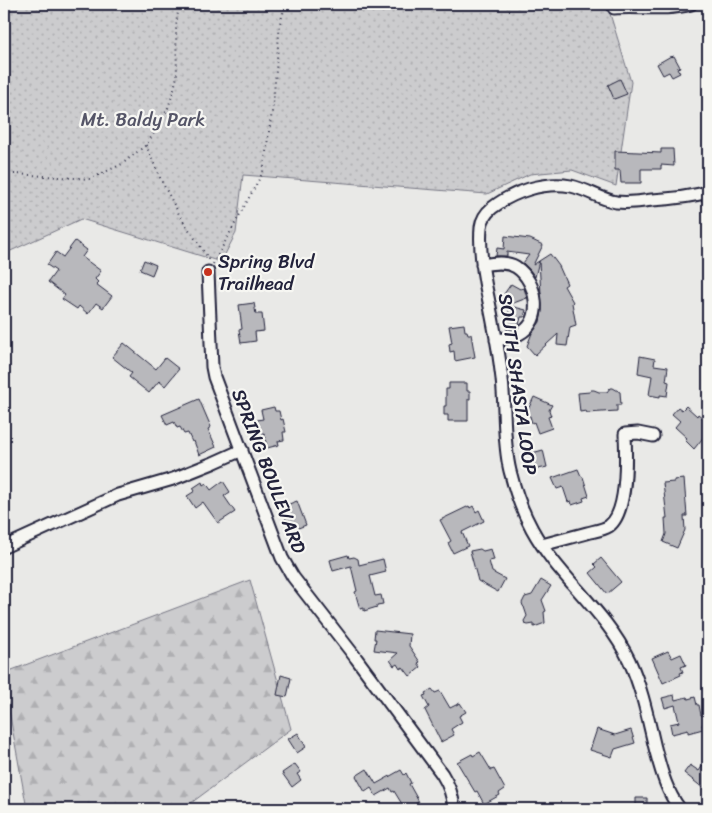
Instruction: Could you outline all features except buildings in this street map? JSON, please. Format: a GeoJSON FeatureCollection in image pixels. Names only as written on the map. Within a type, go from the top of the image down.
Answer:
{"type":"FeatureCollection","features":[{"type":"Feature","properties":{"kind":"street"},"geometry":{"type":"LineString","coordinates":[[614,8],[656,8],[691,4]]}},
{"type":"Feature","properties":{"kind":"street","name":"SOUTH SHASTA LOOP"},"geometry":{"type":"LineString","coordinates":[[680,809],[667,788],[637,679],[628,659],[605,621],[542,545],[524,512],[510,471],[506,441],[502,373],[482,265],[481,228],[482,222],[490,209],[517,194],[536,188],[556,185],[571,186],[616,202],[679,198],[708,192]]}},
{"type":"Feature","properties":{"kind":"street"},"geometry":{"type":"LineString","coordinates":[[482,265],[504,263],[515,266],[524,274],[532,286],[535,300],[535,314],[530,324],[521,334],[496,340]]}},
{"type":"Feature","properties":{"kind":"street","name":"SPRING BOULEVARD"},"geometry":{"type":"LineString","coordinates":[[208,272],[214,377],[286,567],[442,774],[450,788],[454,809]]}},
{"type":"Feature","properties":{"kind":"street"},"geometry":{"type":"LineString","coordinates":[[542,545],[604,528],[613,522],[620,507],[625,477],[625,434],[638,433],[653,436]]}},
{"type":"Feature","properties":{"kind":"street"},"geometry":{"type":"LineString","coordinates":[[4,547],[118,495],[173,479],[242,450]]}},
{"type":"Feature","properties":{"kind":"path"},"geometry":{"type":"LineString","coordinates":[[208,272],[263,172],[273,105],[280,23],[286,4]]}},
{"type":"Feature","properties":{"kind":"path"},"geometry":{"type":"LineString","coordinates":[[4,175],[90,178],[122,164],[146,145],[158,127],[174,93],[177,76],[176,30],[180,7]]}},
{"type":"Feature","properties":{"kind":"path"},"geometry":{"type":"LineString","coordinates":[[146,145],[180,216],[208,258],[208,272]]}},
{"type":"Feature","properties":{"kind":"green space","name":"Mt. Baldy Park"},"geometry":{"type":"Polygon","coordinates":[[[4,4],[607,4],[631,82],[616,186],[572,170],[530,174],[487,194],[243,175],[236,233],[221,262],[81,219],[4,254],[4,4]]]}},
{"type":"Feature","properties":{"kind":"green space"},"geometry":{"type":"Polygon","coordinates":[[[250,580],[291,729],[183,809],[27,809],[4,683],[4,673],[250,580]]]}},
{"type":"Feature","properties":{"kind":"place","name":"Spring Blvd Trailhead"},"geometry":{"type":"Point","coordinates":[208,272]}}]}
